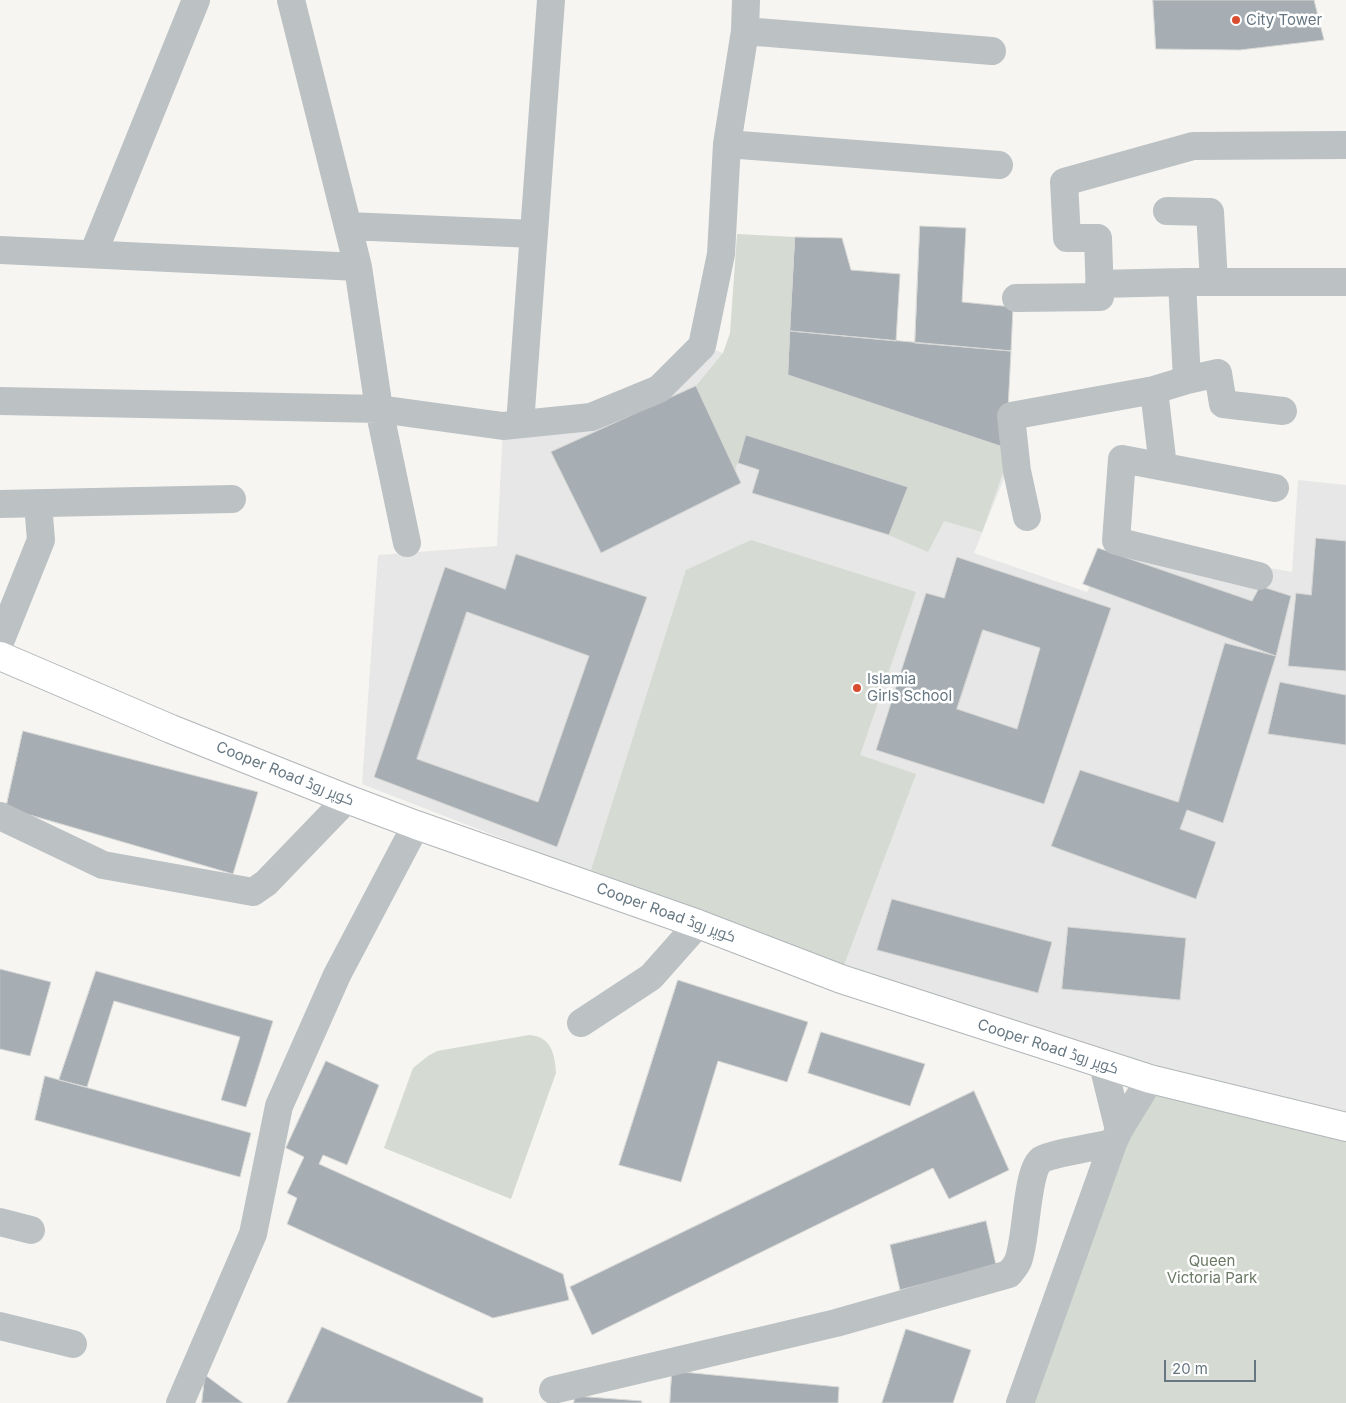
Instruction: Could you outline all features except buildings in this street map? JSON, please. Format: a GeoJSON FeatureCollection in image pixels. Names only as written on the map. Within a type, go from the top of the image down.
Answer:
{"type":"FeatureCollection","features":[{"type":"Feature","properties":{"kind":"main road","name":"Cooper Road کوپر روڈ"},"geometry":{"type":"LineString","coordinates":[[0,656],[171,729],[347,799],[698,924],[841,979],[1150,1079],[1346,1127]]}},
{"type":"Feature","properties":{"kind":"street"},"geometry":{"type":"LineString","coordinates":[[93,254],[196,0]]}},
{"type":"Feature","properties":{"kind":"street"},"geometry":{"type":"LineString","coordinates":[[291,0],[358,267],[380,410],[407,543]]}},
{"type":"Feature","properties":{"kind":"street"},"geometry":{"type":"LineString","coordinates":[[520,424],[551,0]]}},
{"type":"Feature","properties":{"kind":"street"},"geometry":{"type":"LineString","coordinates":[[0,401],[380,410],[503,426],[591,417],[659,389],[702,346],[721,254],[727,144],[744,31],[746,0]]}},
{"type":"Feature","properties":{"kind":"street"},"geometry":{"type":"LineString","coordinates":[[744,31],[992,51]]}},
{"type":"Feature","properties":{"kind":"street"},"geometry":{"type":"LineString","coordinates":[[727,144],[999,165]]}},
{"type":"Feature","properties":{"kind":"street"},"geometry":{"type":"LineString","coordinates":[[1016,298],[1100,298],[1098,238],[1067,238],[1064,182],[1193,146],[1346,145]]}},
{"type":"Feature","properties":{"kind":"street"},"geometry":{"type":"LineString","coordinates":[[1167,211],[1210,212],[1214,282]]}},
{"type":"Feature","properties":{"kind":"street"},"geometry":{"type":"LineString","coordinates":[[348,226],[534,234]]}},
{"type":"Feature","properties":{"kind":"street"},"geometry":{"type":"LineString","coordinates":[[0,250],[358,267]]}},
{"type":"Feature","properties":{"kind":"street"},"geometry":{"type":"LineString","coordinates":[[1182,282],[1187,380]]}},
{"type":"Feature","properties":{"kind":"street"},"geometry":{"type":"LineString","coordinates":[[1099,284],[1346,282]]}},
{"type":"Feature","properties":{"kind":"street"},"geometry":{"type":"LineString","coordinates":[[1027,517],[1017,471],[1010,416],[1154,390],[1187,380],[1218,374],[1223,404],[1283,411]]}},
{"type":"Feature","properties":{"kind":"street"},"geometry":{"type":"LineString","coordinates":[[1154,390],[1163,467]]}},
{"type":"Feature","properties":{"kind":"street"},"geometry":{"type":"LineString","coordinates":[[1259,576],[1116,541],[1122,459],[1275,488]]}},
{"type":"Feature","properties":{"kind":"street"},"geometry":{"type":"LineString","coordinates":[[0,504],[232,499]]}},
{"type":"Feature","properties":{"kind":"street"},"geometry":{"type":"LineString","coordinates":[[0,642],[41,540],[38,504]]}},
{"type":"Feature","properties":{"kind":"street"},"geometry":{"type":"LineString","coordinates":[[0,816],[103,865],[253,892],[266,883],[347,799]]}},
{"type":"Feature","properties":{"kind":"street"},"geometry":{"type":"LineString","coordinates":[[180,1403],[253,1234],[279,1106],[337,975],[416,825]]}},
{"type":"Feature","properties":{"kind":"street"},"geometry":{"type":"LineString","coordinates":[[581,1023],[651,977],[698,924]]}},
{"type":"Feature","properties":{"kind":"street"},"geometry":{"type":"LineString","coordinates":[[1103,1065],[1116,1136]]}},
{"type":"Feature","properties":{"kind":"street"},"geometry":{"type":"LineString","coordinates":[[1020,1403],[1116,1136],[1150,1079]]}},
{"type":"Feature","properties":{"kind":"street"},"geometry":{"type":"LineString","coordinates":[[553,1390],[836,1323],[1009,1274],[1018,1262],[1026,1228],[1032,1176],[1041,1161],[1116,1136]]}},
{"type":"Feature","properties":{"kind":"street"},"geometry":{"type":"LineString","coordinates":[[0,1222],[31,1230]]}},
{"type":"Feature","properties":{"kind":"street"},"geometry":{"type":"LineString","coordinates":[[0,1326],[73,1344]]}},
{"type":"Feature","properties":{"kind":"shaded area","name":"Islamia Girls School"},"geometry":{"type":"Polygon","coordinates":[[[702,346],[1015,451],[974,553],[1087,592],[1116,541],[1292,572],[1298,480],[1346,485],[1346,1124],[1148,1089],[362,784],[378,555],[497,546],[503,426],[591,417],[702,346]]]}},
{"type":"Feature","properties":{"kind":"green space"},"geometry":{"type":"Polygon","coordinates":[[[737,234],[795,237],[788,375],[1011,450],[982,532],[944,521],[928,552],[889,535],[908,487],[747,435],[735,470],[696,386],[723,353],[730,333],[737,234]]]}},
{"type":"Feature","properties":{"kind":"green space"},"geometry":{"type":"Polygon","coordinates":[[[751,540],[916,592],[860,755],[916,774],[844,965],[591,870],[686,570],[751,540]]]}},
{"type":"Feature","properties":{"kind":"green space"},"geometry":{"type":"Polygon","coordinates":[[[529,1035],[536,1036],[547,1042],[553,1053],[556,1073],[511,1199],[384,1148],[413,1068],[428,1056],[437,1051],[529,1035]]]}},
{"type":"Feature","properties":{"kind":"green space","name":"Queen Victoria Park"},"geometry":{"type":"Polygon","coordinates":[[[1139,1081],[1346,1121],[1346,1403],[1021,1403],[1139,1081]]]}},
{"type":"Feature","properties":{"kind":"place","name":"City Tower"},"geometry":{"type":"Point","coordinates":[1236,20]}},
{"type":"Feature","properties":{"kind":"place","name":"Islamia Girls School"},"geometry":{"type":"Point","coordinates":[857,688]}}]}
